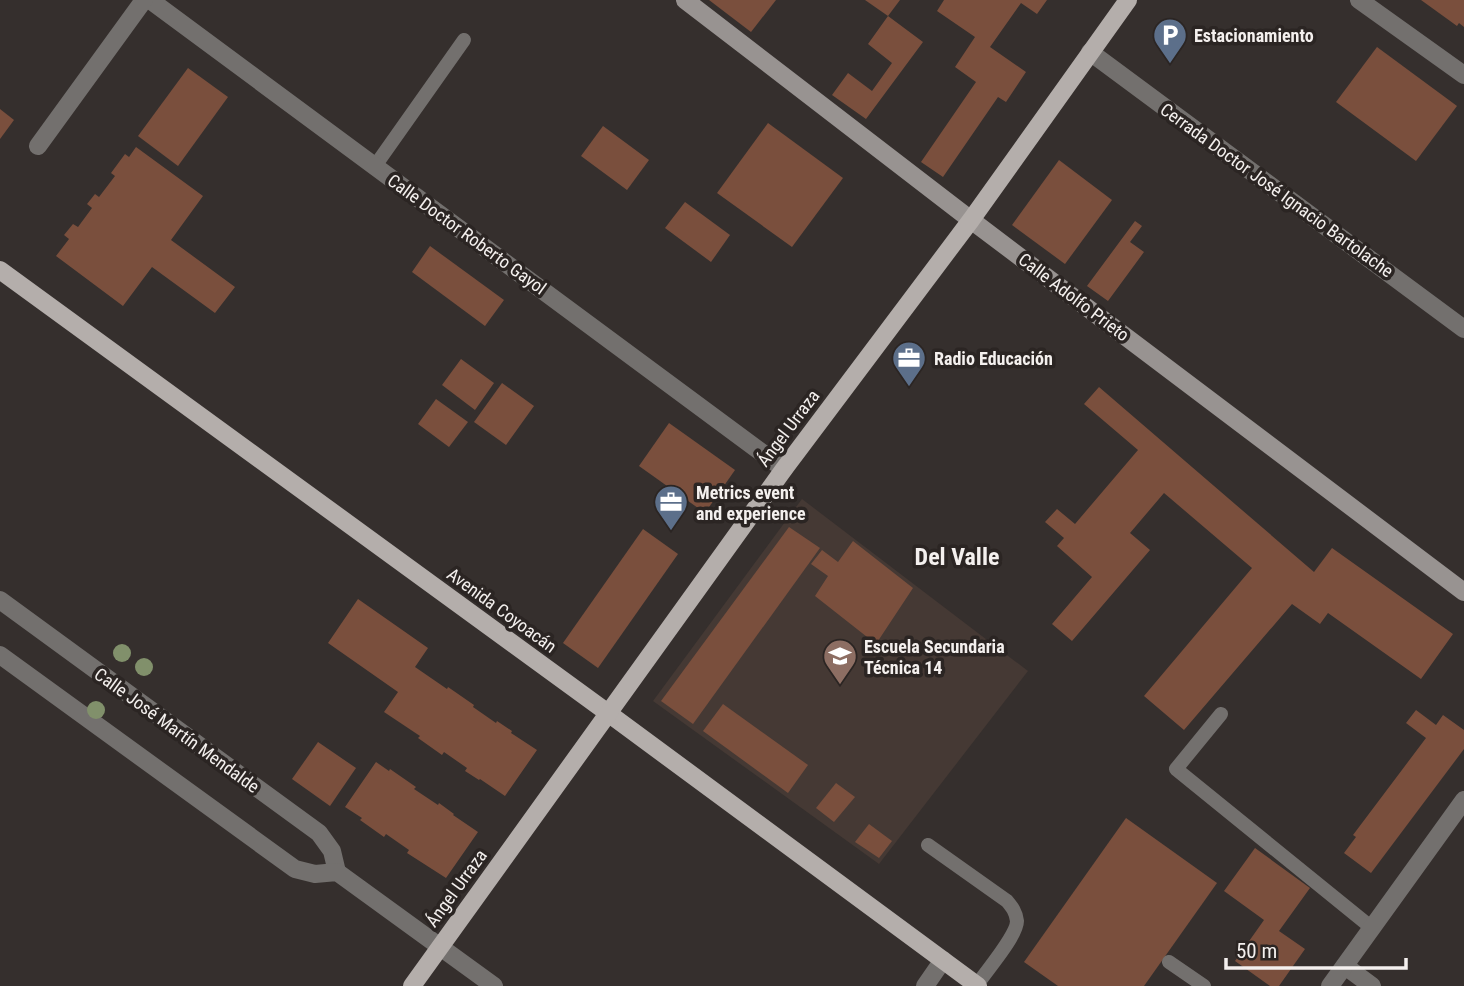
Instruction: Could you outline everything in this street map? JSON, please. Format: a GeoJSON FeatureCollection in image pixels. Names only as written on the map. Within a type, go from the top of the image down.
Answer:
{"type":"FeatureCollection","features":[{"type":"Feature","properties":{"kind":"main road","name":"Ángel Urraza"},"geometry":{"type":"LineString","coordinates":[[412,986],[784,469],[971,220],[1128,0]]}},
{"type":"Feature","properties":{"kind":"main road","name":"Avenida Coyoacán"},"geometry":{"type":"LineString","coordinates":[[0,270],[978,985]]}},
{"type":"Feature","properties":{"kind":"street"},"geometry":{"type":"LineString","coordinates":[[38,146],[145,0]]}},
{"type":"Feature","properties":{"kind":"street","name":"Calle Doctor Roberto Gayol"},"geometry":{"type":"LineString","coordinates":[[150,0],[784,469]]}},
{"type":"Feature","properties":{"kind":"street","name":"Calle Adolfo Prieto"},"geometry":{"type":"LineString","coordinates":[[685,0],[971,220],[1464,592]]}},
{"type":"Feature","properties":{"kind":"street"},"geometry":{"type":"LineString","coordinates":[[1365,2],[1464,75]]}},
{"type":"Feature","properties":{"kind":"street","name":"Cerrada Doctor José Ignacio Bartolache"},"geometry":{"type":"LineString","coordinates":[[1090,52],[1464,328]]}},
{"type":"Feature","properties":{"kind":"street","name":"Calle José Martín Mendalde"},"geometry":{"type":"LineString","coordinates":[[0,600],[319,834],[332,851],[337,872]]}},
{"type":"Feature","properties":{"kind":"street"},"geometry":{"type":"LineString","coordinates":[[0,655],[295,869],[316,874],[337,872],[494,986]]}},
{"type":"Feature","properties":{"kind":"street"},"geometry":{"type":"LineString","coordinates":[[1330,986],[1464,800]]}},
{"type":"Feature","properties":{"kind":"street"},"geometry":{"type":"LineString","coordinates":[[925,986],[943,960]]}},
{"type":"Feature","properties":{"kind":"street"},"geometry":{"type":"LineString","coordinates":[[1345,966],[1372,986]]}},
{"type":"Feature","properties":{"kind":"lane"},"geometry":{"type":"LineString","coordinates":[[375,166],[464,40]]}},
{"type":"Feature","properties":{"kind":"lane"},"geometry":{"type":"LineString","coordinates":[[1221,714],[1177,769],[1372,928]]}},
{"type":"Feature","properties":{"kind":"lane"},"geometry":{"type":"LineString","coordinates":[[928,845],[1007,901],[1015,911],[1017,924],[1012,936],[978,985]]}},
{"type":"Feature","properties":{"kind":"lane"},"geometry":{"type":"LineString","coordinates":[[1169,961],[1204,986]]}},
{"type":"Feature","properties":{"kind":"shaded area","name":"Escuela Secundaria Técnica 14"},"geometry":{"type":"Polygon","coordinates":[[[802,499],[1028,671],[879,864],[653,701],[802,499]]]}},
{"type":"Feature","properties":{"kind":"building"},"geometry":{"type":"Polygon","coordinates":[[[709,0],[776,0],[751,32],[709,0]]]}},
{"type":"Feature","properties":{"kind":"building"},"geometry":{"type":"Polygon","coordinates":[[[865,0],[900,0],[888,16],[865,0]]]}},
{"type":"Feature","properties":{"kind":"building"},"geometry":{"type":"Polygon","coordinates":[[[944,0],[1047,0],[1037,14],[1021,3],[990,47],[1026,72],[1006,102],[998,97],[943,177],[921,162],[976,82],[955,67],[975,37],[937,11],[944,0]]]}},
{"type":"Feature","properties":{"kind":"building"},"geometry":{"type":"Polygon","coordinates":[[[1421,0],[1464,0],[1464,27],[1459,23],[1457,26],[1421,0]]]}},
{"type":"Feature","properties":{"kind":"building"},"geometry":{"type":"Polygon","coordinates":[[[888,16],[923,42],[866,119],[832,95],[848,73],[872,91],[892,63],[868,44],[888,16]]]}},
{"type":"Feature","properties":{"kind":"building"},"geometry":{"type":"Polygon","coordinates":[[[1377,47],[1457,106],[1416,161],[1336,102],[1377,47]]]}},
{"type":"Feature","properties":{"kind":"building"},"geometry":{"type":"Polygon","coordinates":[[[188,68],[228,97],[178,166],[138,136],[188,68]]]}},
{"type":"Feature","properties":{"kind":"building"},"geometry":{"type":"Polygon","coordinates":[[[0,109],[14,120],[0,139],[0,109]]]}},
{"type":"Feature","properties":{"kind":"building"},"geometry":{"type":"Polygon","coordinates":[[[768,123],[843,178],[792,247],[717,193],[768,123]]]}},
{"type":"Feature","properties":{"kind":"building"},"geometry":{"type":"Polygon","coordinates":[[[603,126],[649,160],[627,190],[581,156],[603,126]]]}},
{"type":"Feature","properties":{"kind":"building"},"geometry":{"type":"Polygon","coordinates":[[[136,147],[203,196],[171,240],[235,287],[215,313],[152,267],[123,306],[56,256],[69,239],[64,235],[73,224],[78,227],[92,208],[87,204],[95,194],[99,197],[115,176],[111,173],[125,154],[129,157],[136,147]]]}},
{"type":"Feature","properties":{"kind":"building"},"geometry":{"type":"Polygon","coordinates":[[[1059,160],[1112,200],[1065,264],[1012,225],[1059,160]]]}},
{"type":"Feature","properties":{"kind":"building"},"geometry":{"type":"Polygon","coordinates":[[[685,202],[730,235],[711,262],[665,228],[685,202]]]}},
{"type":"Feature","properties":{"kind":"building"},"geometry":{"type":"Polygon","coordinates":[[[1135,221],[1142,226],[1130,242],[1144,252],[1108,301],[1087,286],[1135,221]]]}},
{"type":"Feature","properties":{"kind":"building"},"geometry":{"type":"Polygon","coordinates":[[[430,246],[504,300],[485,326],[412,272],[430,246]]]}},
{"type":"Feature","properties":{"kind":"building"},"geometry":{"type":"Polygon","coordinates":[[[461,359],[494,383],[475,410],[442,385],[461,359]]]}},
{"type":"Feature","properties":{"kind":"building"},"geometry":{"type":"Polygon","coordinates":[[[502,383],[534,406],[506,445],[474,422],[502,383]]]}},
{"type":"Feature","properties":{"kind":"building"},"geometry":{"type":"Polygon","coordinates":[[[1099,387],[1314,572],[1332,548],[1453,634],[1421,679],[1328,613],[1320,624],[1292,604],[1184,730],[1144,696],[1252,568],[1164,493],[1130,533],[1150,550],[1072,641],[1052,624],[1092,577],[1057,546],[1064,538],[1045,522],[1057,509],[1075,524],[1138,450],[1084,404],[1099,387]]]}},
{"type":"Feature","properties":{"kind":"building"},"geometry":{"type":"Polygon","coordinates":[[[436,399],[468,422],[449,447],[418,424],[436,399]]]}},
{"type":"Feature","properties":{"kind":"building"},"geometry":{"type":"Polygon","coordinates":[[[669,423],[735,470],[705,513],[639,466],[669,423]]]}},
{"type":"Feature","properties":{"kind":"building"},"geometry":{"type":"Polygon","coordinates":[[[789,527],[820,548],[693,724],[661,701],[789,527]]]}},
{"type":"Feature","properties":{"kind":"building"},"geometry":{"type":"Polygon","coordinates":[[[643,529],[678,554],[598,668],[563,643],[643,529]]]}},
{"type":"Feature","properties":{"kind":"building"},"geometry":{"type":"Polygon","coordinates":[[[853,541],[913,588],[876,644],[815,596],[828,576],[811,564],[822,550],[838,562],[853,541]]]}},
{"type":"Feature","properties":{"kind":"building"},"geometry":{"type":"Polygon","coordinates":[[[358,599],[428,648],[415,667],[537,750],[505,796],[465,771],[467,768],[444,752],[442,755],[418,738],[420,736],[384,712],[398,692],[328,643],[358,599]]]}},
{"type":"Feature","properties":{"kind":"building"},"geometry":{"type":"Polygon","coordinates":[[[723,704],[808,765],[788,793],[703,731],[723,704]]]}},
{"type":"Feature","properties":{"kind":"building"},"geometry":{"type":"Polygon","coordinates":[[[1416,710],[1436,725],[1443,715],[1464,730],[1464,749],[1371,873],[1344,853],[1356,837],[1353,835],[1426,738],[1406,723],[1416,710]]]}},
{"type":"Feature","properties":{"kind":"building"},"geometry":{"type":"Polygon","coordinates":[[[318,742],[356,768],[330,806],[292,779],[318,742]]]}},
{"type":"Feature","properties":{"kind":"building"},"geometry":{"type":"Polygon","coordinates":[[[376,762],[389,771],[390,769],[416,787],[414,789],[438,805],[439,803],[478,832],[446,878],[407,853],[409,850],[386,834],[384,837],[345,807],[376,762]]]}},
{"type":"Feature","properties":{"kind":"building"},"geometry":{"type":"Polygon","coordinates":[[[836,783],[855,797],[834,822],[816,808],[836,783]]]}},
{"type":"Feature","properties":{"kind":"building"},"geometry":{"type":"Polygon","coordinates":[[[1126,818],[1217,883],[1144,986],[1058,986],[1024,962],[1126,818]]]}},
{"type":"Feature","properties":{"kind":"building"},"geometry":{"type":"Polygon","coordinates":[[[869,824],[892,841],[879,858],[855,842],[869,824]]]}},
{"type":"Feature","properties":{"kind":"building"},"geometry":{"type":"Polygon","coordinates":[[[1255,848],[1310,888],[1279,931],[1305,949],[1279,986],[1270,986],[1235,961],[1264,920],[1224,891],[1255,848]]]}},
{"type":"Feature","properties":{"kind":"place","name":"Estacionamiento"},"geometry":{"type":"Point","coordinates":[1170,65]}},
{"type":"Feature","properties":{"kind":"place","name":"Radio Educación"},"geometry":{"type":"Point","coordinates":[909,388]}},
{"type":"Feature","properties":{"kind":"place","name":"Metrics event and experience"},"geometry":{"type":"Point","coordinates":[671,532]}},
{"type":"Feature","properties":{"kind":"place","name":"Escuela Secundaria Técnica 14"},"geometry":{"type":"Point","coordinates":[840,686]}},
{"type":"Feature","properties":{"kind":"district","name":"Del Valle"},"geometry":{"type":"Point","coordinates":[957,557]}}]}
